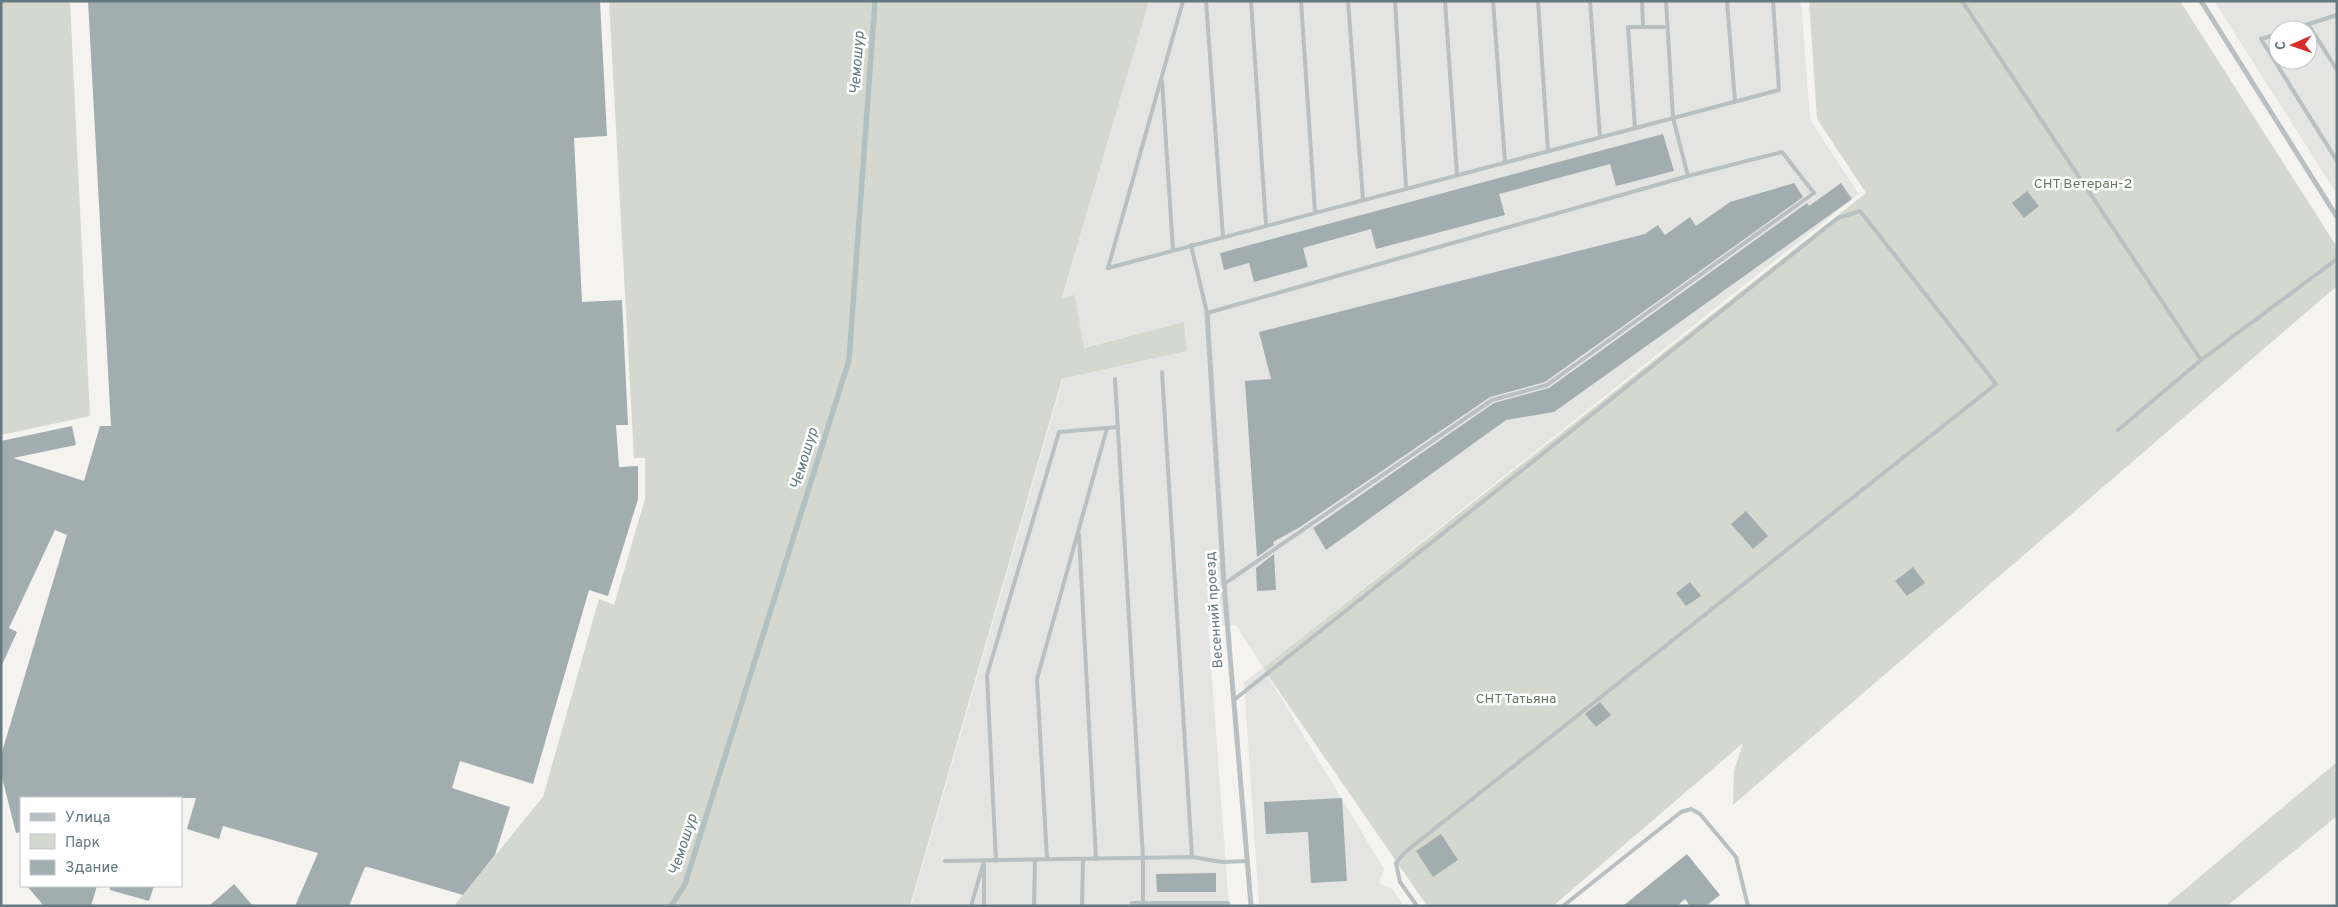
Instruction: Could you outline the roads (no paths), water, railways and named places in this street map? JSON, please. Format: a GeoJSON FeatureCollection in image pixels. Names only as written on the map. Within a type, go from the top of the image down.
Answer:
{"type":"FeatureCollection","features":[{"type":"Feature","properties":{"kind":"street"},"geometry":{"type":"LineString","coordinates":[[2201,1],[2337,216]]}},
{"type":"Feature","properties":{"kind":"street","name":"Весенний проезд"},"geometry":{"type":"LineString","coordinates":[[1208,313],[1224,584],[1251,906]]}},
{"type":"Feature","properties":{"kind":"lane"},"geometry":{"type":"LineString","coordinates":[[1183,1],[1108,268],[1779,90],[1773,1]]}},
{"type":"Feature","properties":{"kind":"lane"},"geometry":{"type":"LineString","coordinates":[[1206,1],[1223,237]]}},
{"type":"Feature","properties":{"kind":"lane"},"geometry":{"type":"LineString","coordinates":[[1252,1],[1266,225]]}},
{"type":"Feature","properties":{"kind":"lane"},"geometry":{"type":"LineString","coordinates":[[1301,1],[1315,212]]}},
{"type":"Feature","properties":{"kind":"lane"},"geometry":{"type":"LineString","coordinates":[[1348,1],[1363,200]]}},
{"type":"Feature","properties":{"kind":"lane"},"geometry":{"type":"LineString","coordinates":[[1395,1],[1406,188]]}},
{"type":"Feature","properties":{"kind":"lane"},"geometry":{"type":"LineString","coordinates":[[1445,1],[1457,175]]}},
{"type":"Feature","properties":{"kind":"lane"},"geometry":{"type":"LineString","coordinates":[[1493,1],[1505,162]]}},
{"type":"Feature","properties":{"kind":"lane"},"geometry":{"type":"LineString","coordinates":[[1538,1],[1548,151]]}},
{"type":"Feature","properties":{"kind":"lane"},"geometry":{"type":"LineString","coordinates":[[1590,1],[1600,137]]}},
{"type":"Feature","properties":{"kind":"lane"},"geometry":{"type":"LineString","coordinates":[[1642,1],[1644,26]]}},
{"type":"Feature","properties":{"kind":"lane"},"geometry":{"type":"LineString","coordinates":[[1666,1],[1673,118],[1688,176]]}},
{"type":"Feature","properties":{"kind":"lane"},"geometry":{"type":"LineString","coordinates":[[1727,1],[1735,101]]}},
{"type":"Feature","properties":{"kind":"lane"},"geometry":{"type":"LineString","coordinates":[[1962,1],[2201,360]]}},
{"type":"Feature","properties":{"kind":"lane"},"geometry":{"type":"LineString","coordinates":[[2318,21],[2337,15]]}},
{"type":"Feature","properties":{"kind":"lane"},"geometry":{"type":"LineString","coordinates":[[1635,128],[1628,27],[1667,27]]}},
{"type":"Feature","properties":{"kind":"lane"},"geometry":{"type":"LineString","coordinates":[[2268,37],[2261,39],[2268,50]]}},
{"type":"Feature","properties":{"kind":"lane"},"geometry":{"type":"LineString","coordinates":[[2318,40],[2337,70]]}},
{"type":"Feature","properties":{"kind":"lane"},"geometry":{"type":"LineString","coordinates":[[2280,70],[2337,161]]}},
{"type":"Feature","properties":{"kind":"lane"},"geometry":{"type":"LineString","coordinates":[[1161,78],[1172,250]]}},
{"type":"Feature","properties":{"kind":"lane"},"geometry":{"type":"LineString","coordinates":[[1191,245],[1208,313],[1688,176],[1782,152],[1814,193],[1547,385],[1492,400],[1224,584]]}},
{"type":"Feature","properties":{"kind":"lane"},"geometry":{"type":"LineString","coordinates":[[1234,700],[1838,218],[1860,211],[1996,384],[1404,853],[1396,863],[1400,882],[1417,906]]}},
{"type":"Feature","properties":{"kind":"lane"},"geometry":{"type":"LineString","coordinates":[[2118,430],[2201,360],[2337,259]]}},
{"type":"Feature","properties":{"kind":"lane"},"geometry":{"type":"LineString","coordinates":[[1162,372],[1192,857]]}},
{"type":"Feature","properties":{"kind":"lane"},"geometry":{"type":"LineString","coordinates":[[1115,379],[1143,858],[1143,903]]}},
{"type":"Feature","properties":{"kind":"lane"},"geometry":{"type":"LineString","coordinates":[[996,860],[987,674],[1059,432],[1118,427]]}},
{"type":"Feature","properties":{"kind":"lane"},"geometry":{"type":"LineString","coordinates":[[1047,859],[1037,680],[1107,428]]}},
{"type":"Feature","properties":{"kind":"lane"},"geometry":{"type":"LineString","coordinates":[[1078,530],[1096,858]]}},
{"type":"Feature","properties":{"kind":"lane"},"geometry":{"type":"LineString","coordinates":[[1563,906],[1681,812],[1691,809],[1700,814],[1736,857],[1748,906]]}},
{"type":"Feature","properties":{"kind":"lane"},"geometry":{"type":"LineString","coordinates":[[945,862],[1192,857],[1222,862],[1248,861]]}},
{"type":"Feature","properties":{"kind":"lane"},"geometry":{"type":"LineString","coordinates":[[1082,859],[1082,906]]}},
{"type":"Feature","properties":{"kind":"lane"},"geometry":{"type":"LineString","coordinates":[[1034,906],[1035,860]]}},
{"type":"Feature","properties":{"kind":"lane"},"geometry":{"type":"LineString","coordinates":[[971,906],[984,861]]}},
{"type":"Feature","properties":{"kind":"lane"},"geometry":{"type":"LineString","coordinates":[[984,861],[984,906]]}},
{"type":"Feature","properties":{"kind":"lane"},"geometry":{"type":"LineString","coordinates":[[1132,906],[1132,904],[1143,903],[1228,903],[1228,906]]}},
{"type":"Feature","properties":{"kind":"waterway","name":"Чемошур"},"geometry":{"type":"LineString","coordinates":[[671,906],[685,884],[849,360],[875,1]]}},
{"type":"Feature","properties":{"kind":"park label","name":"СНТ Ветеран-2"},"geometry":{"type":"Point","coordinates":[2083,184]}},
{"type":"Feature","properties":{"kind":"park label","name":"СНТ Татьяна"},"geometry":{"type":"Point","coordinates":[1516,699]}}]}
